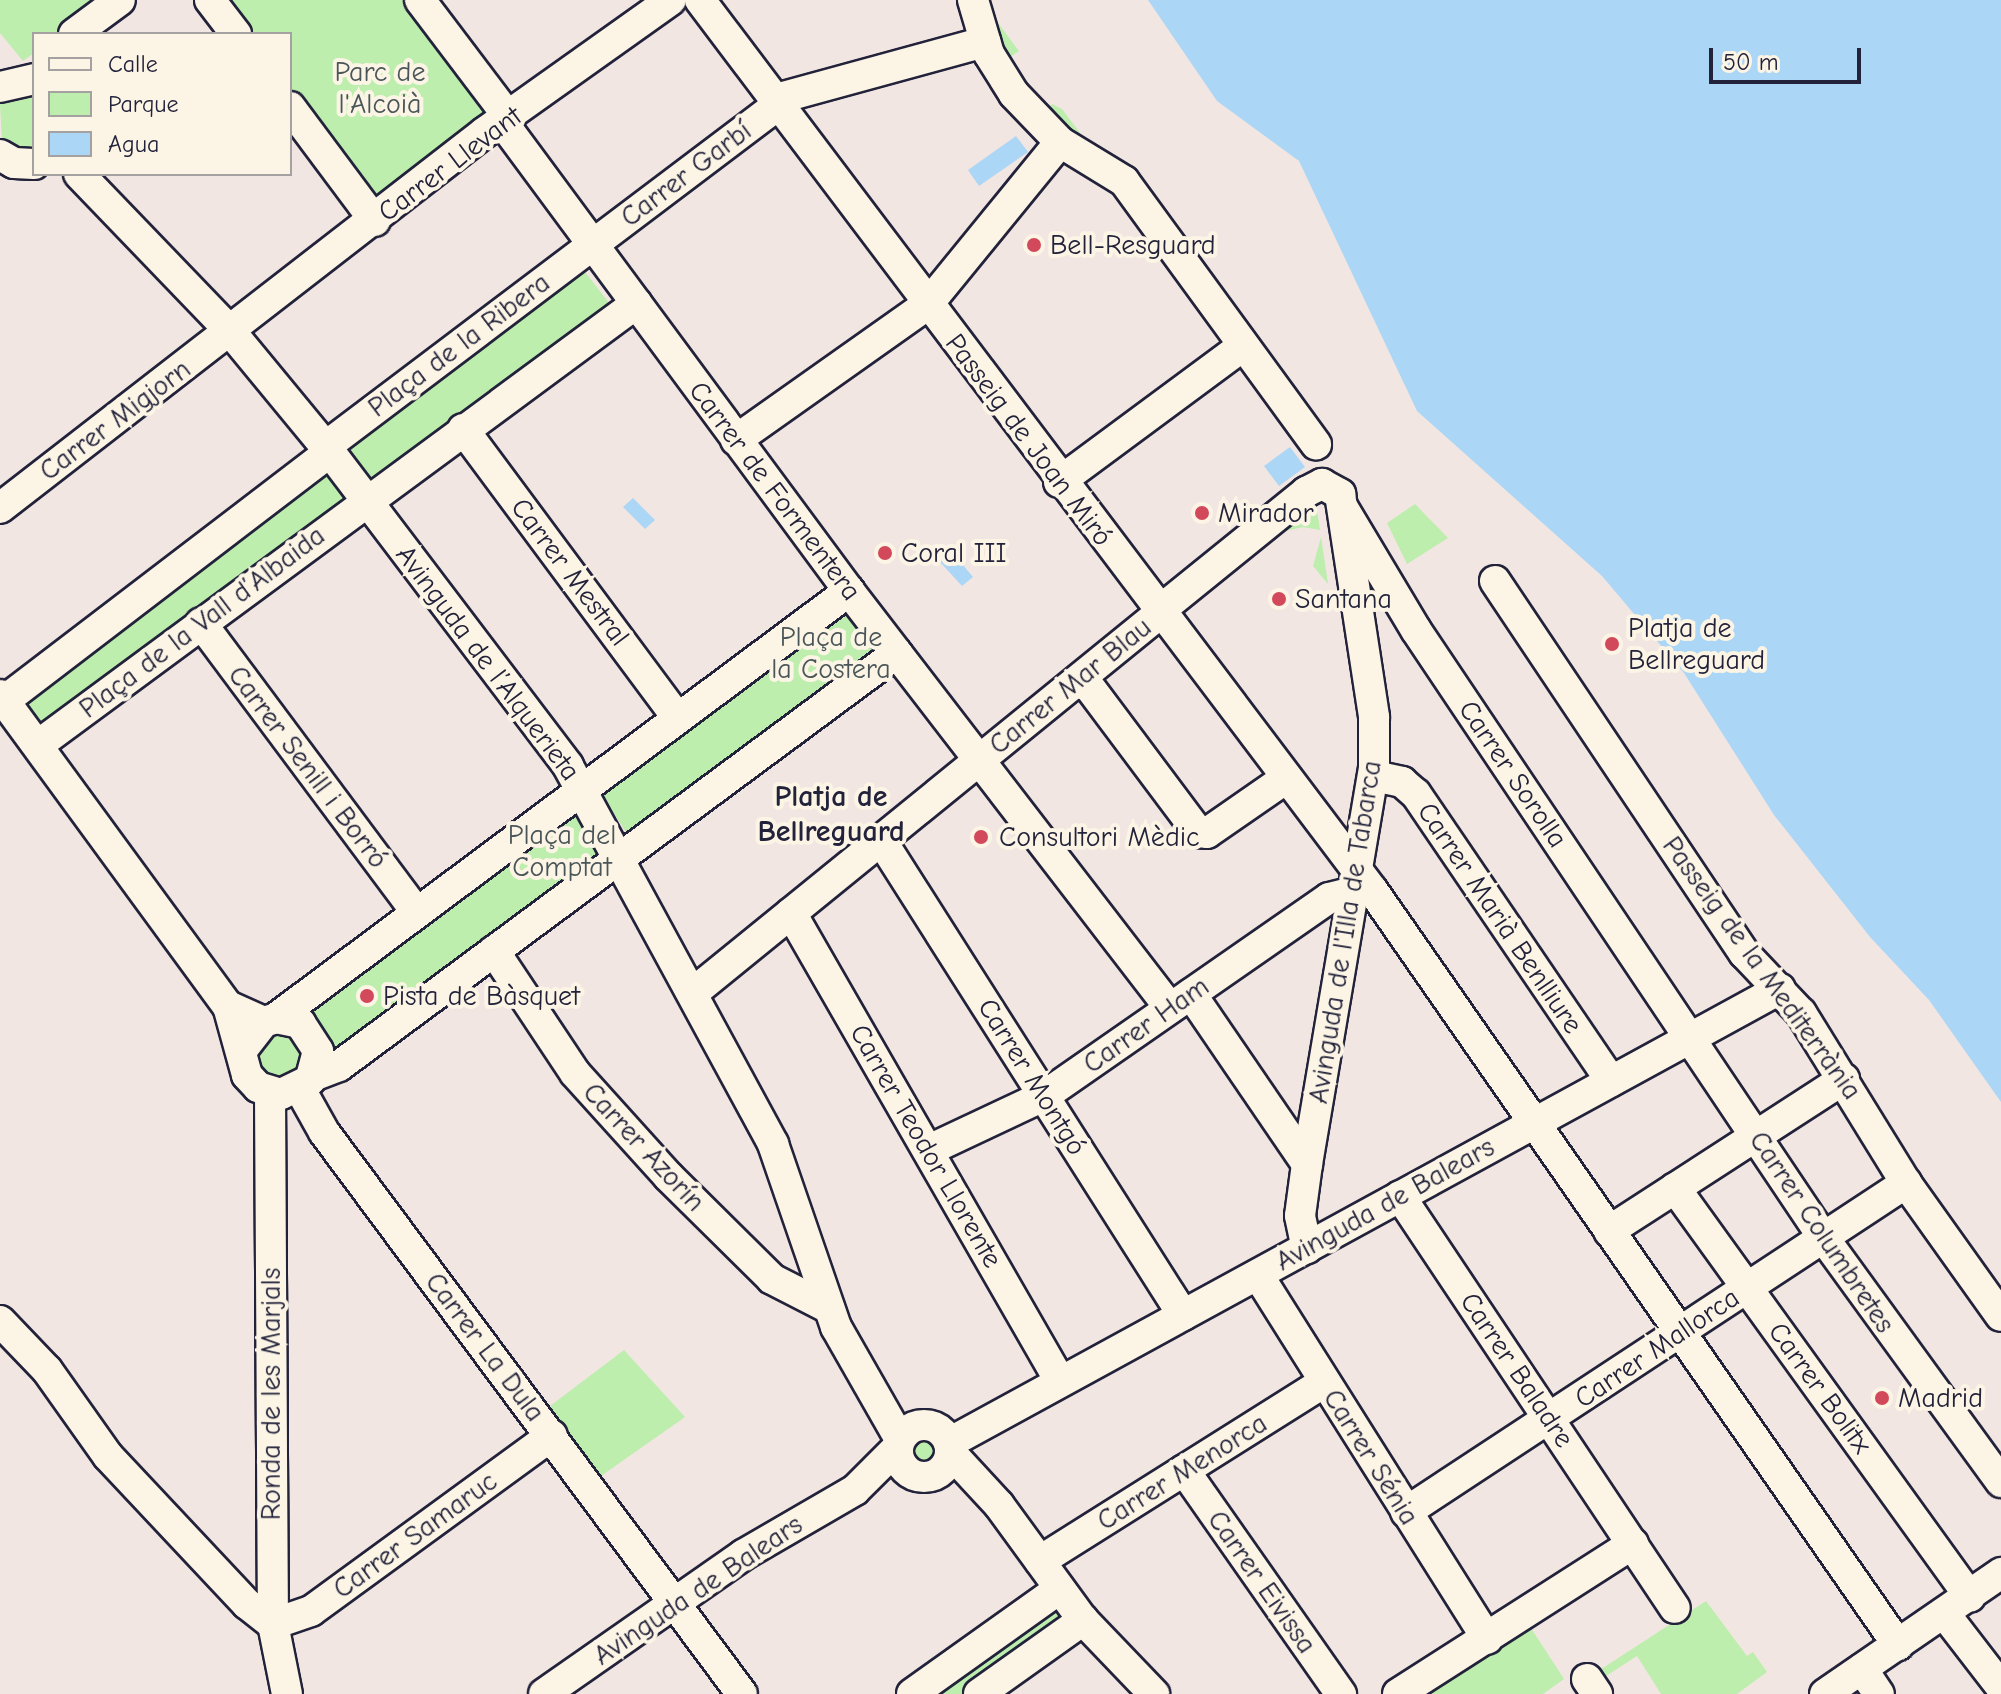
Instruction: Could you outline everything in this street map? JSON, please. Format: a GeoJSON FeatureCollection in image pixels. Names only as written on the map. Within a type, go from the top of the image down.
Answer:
{"type":"FeatureCollection","features":[{"type":"Feature","properties":{"kind":"street"},"geometry":{"type":"LineString","coordinates":[[77,32],[120,0]]}},
{"type":"Feature","properties":{"kind":"street"},"geometry":{"type":"LineString","coordinates":[[210,0],[234,32]]}},
{"type":"Feature","properties":{"kind":"street"},"geometry":{"type":"LineString","coordinates":[[420,0],[506,121]]}},
{"type":"Feature","properties":{"kind":"street","name":"Carrer Llevant"},"geometry":{"type":"LineString","coordinates":[[231,332],[506,121],[671,0]]}},
{"type":"Feature","properties":{"kind":"street","name":"Passeig de Joan Miró"},"geometry":{"type":"LineString","coordinates":[[700,0],[1285,779],[1358,885],[1535,1122],[1807,1519],[1898,1645]]}},
{"type":"Feature","properties":{"kind":"street"},"geometry":{"type":"LineString","coordinates":[[973,0],[985,42],[1003,79],[1053,152],[1124,181],[1234,352],[1316,444]]}},
{"type":"Feature","properties":{"kind":"street"},"geometry":{"type":"LineString","coordinates":[[778,102],[985,42]]}},
{"type":"Feature","properties":{"kind":"street","name":"Carrer Garbí"},"geometry":{"type":"LineString","coordinates":[[593,244],[778,102]]}},
{"type":"Feature","properties":{"kind":"street"},"geometry":{"type":"LineString","coordinates":[[292,110],[375,221]]}},
{"type":"Feature","properties":{"kind":"street","name":"Carrer de Formentera"},"geometry":{"type":"LineString","coordinates":[[506,121],[849,591],[1180,1001],[1307,1164]]}},
{"type":"Feature","properties":{"kind":"street"},"geometry":{"type":"LineString","coordinates":[[736,440],[928,304],[1053,152]]}},
{"type":"Feature","properties":{"kind":"street"},"geometry":{"type":"LineString","coordinates":[[0,155],[14,163],[32,164]]}},
{"type":"Feature","properties":{"kind":"street","name":"Avinguda de l’Alquerieta"},"geometry":{"type":"LineString","coordinates":[[81,176],[231,332],[366,499],[580,786],[694,992],[779,1157],[829,1308],[877,1391],[926,1448]]}},
{"type":"Feature","properties":{"kind":"street","name":"Plaça de la Ribera"},"geometry":{"type":"LineString","coordinates":[[327,450],[593,244]]}},
{"type":"Feature","properties":{"kind":"street"},"geometry":{"type":"LineString","coordinates":[[366,499],[637,303]]}},
{"type":"Feature","properties":{"kind":"street","name":"Carrer Migjorn"},"geometry":{"type":"LineString","coordinates":[[0,508],[231,332]]}},
{"type":"Feature","properties":{"kind":"street"},"geometry":{"type":"LineString","coordinates":[[1059,482],[1234,352]]}},
{"type":"Feature","properties":{"kind":"street","name":"Carrer Mestral"},"geometry":{"type":"LineString","coordinates":[[463,429],[676,716]]}},
{"type":"Feature","properties":{"kind":"street","name":"Plaça de la Vall d’Albaida"},"geometry":{"type":"LineString","coordinates":[[2,698],[327,450]]}},
{"type":"Feature","properties":{"kind":"street","name":"Carrer Mar Blau"},"geometry":{"type":"LineString","coordinates":[[694,992],[1322,484],[1335,488],[1343,508]]}},
{"type":"Feature","properties":{"kind":"street","name":"Plaça de la Vall d’Albaida"},"geometry":{"type":"LineString","coordinates":[[38,745],[366,499]]}},
{"type":"Feature","properties":{"kind":"street","name":"Avinguda de l'Illa de Tabarca"},"geometry":{"type":"LineString","coordinates":[[1307,1248],[1300,1216],[1307,1164],[1358,885],[1374,776],[1374,717],[1343,508]]}},
{"type":"Feature","properties":{"kind":"street","name":"Carrer Sorolla"},"geometry":{"type":"LineString","coordinates":[[1343,508],[1416,630],[1690,1037]]}},
{"type":"Feature","properties":{"kind":"street","name":"Passeig de la Mediterrània"},"geometry":{"type":"LineString","coordinates":[[1495,581],[1744,953],[1780,989],[1844,1079],[1906,1183],[2001,1316]]}},
{"type":"Feature","properties":{"kind":"street"},"geometry":{"type":"LineString","coordinates":[[242,1050],[270,1020],[580,786],[849,591]]}},
{"type":"Feature","properties":{"kind":"street","name":"Carrer Senill i Borró"},"geometry":{"type":"LineString","coordinates":[[201,623],[416,911]]}},
{"type":"Feature","properties":{"kind":"street"},"geometry":{"type":"LineString","coordinates":[[2,698],[228,1006],[247,1075],[270,1093],[335,1070],[897,653]]}},
{"type":"Feature","properties":{"kind":"street"},"geometry":{"type":"LineString","coordinates":[[1082,677],[1198,832],[1207,833],[1285,779]]}},
{"type":"Feature","properties":{"kind":"street","name":"Carrer Marià Benlliure"},"geometry":{"type":"LineString","coordinates":[[1374,776],[1402,782],[1416,794],[1611,1081]]}},
{"type":"Feature","properties":{"kind":"street","name":"Carrer Montgó"},"geometry":{"type":"LineString","coordinates":[[881,840],[1183,1315]]}},
{"type":"Feature","properties":{"kind":"street","name":"Carrer Ham"},"geometry":{"type":"LineString","coordinates":[[929,1150],[1044,1096],[1329,898],[1358,885]]}},
{"type":"Feature","properties":{"kind":"street","name":"Carrer Teodor Llorente"},"geometry":{"type":"LineString","coordinates":[[791,913],[1060,1381]]}},
{"type":"Feature","properties":{"kind":"street","name":"Carrer Azorín"},"geometry":{"type":"LineString","coordinates":[[494,951],[575,1073],[668,1176],[772,1279],[829,1308]]}},
{"type":"Feature","properties":{"kind":"street","name":"Avinguda de Balears"},"geometry":{"type":"LineString","coordinates":[[544,1694],[789,1526],[926,1448],[990,1418],[1258,1275],[1780,989]]}},
{"type":"Feature","properties":{"kind":"street"},"geometry":{"type":"LineString","coordinates":[[228,1006],[270,1020],[300,1023],[310,1032],[318,1051],[306,1082]]}},
{"type":"Feature","properties":{"kind":"street","name":"Carrer Columbretes"},"geometry":{"type":"LineString","coordinates":[[1690,1037],[1823,1237],[1956,1426],[2001,1482]]}},
{"type":"Feature","properties":{"kind":"street"},"geometry":{"type":"LineString","coordinates":[[1609,1231],[1844,1079]]}},
{"type":"Feature","properties":{"kind":"street","name":"Carrer La Dula"},"geometry":{"type":"LineString","coordinates":[[306,1082],[324,1132],[742,1694]]}},
{"type":"Feature","properties":{"kind":"street","name":"Ronda de les Marjals"},"geometry":{"type":"LineString","coordinates":[[270,1093],[273,1624],[287,1694]]}},
{"type":"Feature","properties":{"kind":"street","name":"Carrer Mallorca"},"geometry":{"type":"LineString","coordinates":[[1406,1512],[1906,1183]]}},
{"type":"Feature","properties":{"kind":"street","name":"Carrer Bolitx"},"geometry":{"type":"LineString","coordinates":[[1675,1188],[1882,1470],[1970,1597]]}},
{"type":"Feature","properties":{"kind":"street","name":"Carrer Baladre"},"geometry":{"type":"LineString","coordinates":[[1400,1196],[1675,1608]]}},
{"type":"Feature","properties":{"kind":"street","name":"Carrer Sénia"},"geometry":{"type":"LineString","coordinates":[[1258,1275],[1487,1639]]}},
{"type":"Feature","properties":{"kind":"street"},"geometry":{"type":"LineString","coordinates":[[0,1321],[47,1370],[108,1456],[247,1604],[273,1624]]}},
{"type":"Feature","properties":{"kind":"street","name":"Carrer Menorca"},"geometry":{"type":"LineString","coordinates":[[1040,1561],[1324,1382]]}},
{"type":"Feature","properties":{"kind":"street","name":"Carrer Samaruc"},"geometry":{"type":"LineString","coordinates":[[273,1624],[311,1611],[552,1435]]}},
{"type":"Feature","properties":{"kind":"street"},"geometry":{"type":"LineString","coordinates":[[926,1448],[989,1496],[1083,1620],[1154,1694]]}},
{"type":"Feature","properties":{"kind":"street","name":"Carrer Eivissa"},"geometry":{"type":"LineString","coordinates":[[1184,1470],[1341,1694]]}},
{"type":"Feature","properties":{"kind":"street"},"geometry":{"type":"LineString","coordinates":[[1398,1694],[1633,1544]]}},
{"type":"Feature","properties":{"kind":"street"},"geometry":{"type":"LineString","coordinates":[[1825,1694],[2001,1573]]}},
{"type":"Feature","properties":{"kind":"street"},"geometry":{"type":"LineString","coordinates":[[912,1694],[1059,1589]]}},
{"type":"Feature","properties":{"kind":"street"},"geometry":{"type":"LineString","coordinates":[[1944,1613],[2001,1687]]}},
{"type":"Feature","properties":{"kind":"street"},"geometry":{"type":"LineString","coordinates":[[979,1694],[1083,1620]]}},
{"type":"Feature","properties":{"kind":"street"},"geometry":{"type":"LineString","coordinates":[[1862,1669],[1879,1694]]}},
{"type":"Feature","properties":{"kind":"green space"},"geometry":{"type":"Polygon","coordinates":[[[0,0],[105,0],[63,32],[32,32],[32,54],[23,61],[0,33],[0,0]]]}},
{"type":"Feature","properties":{"kind":"green space","name":"Parc de l'Alcoià"},"geometry":{"type":"Polygon","coordinates":[[[218,0],[410,0],[493,108],[370,203],[292,99],[292,32],[242,32],[218,0]]]}},
{"type":"Feature","properties":{"kind":"green space"},"geometry":{"type":"Polygon","coordinates":[[[987,8],[1019,51],[1000,64],[987,8]]]}},
{"type":"Feature","properties":{"kind":"green space"},"geometry":{"type":"Polygon","coordinates":[[[32,90],[32,153],[2,143],[0,104],[7,96],[32,90]]]}},
{"type":"Feature","properties":{"kind":"green space"},"geometry":{"type":"Polygon","coordinates":[[[1052,104],[1062,109],[1089,145],[1042,114],[1052,104]]]}},
{"type":"Feature","properties":{"kind":"green space"},"geometry":{"type":"Polygon","coordinates":[[[582,268],[613,308],[371,485],[342,446],[582,268]]]}},
{"type":"Feature","properties":{"kind":"green space"},"geometry":{"type":"Polygon","coordinates":[[[325,468],[351,503],[44,734],[17,700],[325,468]]]}},
{"type":"Feature","properties":{"kind":"green space"},"geometry":{"type":"Polygon","coordinates":[[[1316,504],[1320,530],[1303,527],[1281,532],[1316,504]]]}},
{"type":"Feature","properties":{"kind":"green space"},"geometry":{"type":"Polygon","coordinates":[[[1415,504],[1448,538],[1407,564],[1387,523],[1415,504]]]}},
{"type":"Feature","properties":{"kind":"green space"},"geometry":{"type":"Polygon","coordinates":[[[1321,537],[1328,584],[1313,566],[1321,537]]]}},
{"type":"Feature","properties":{"kind":"green space","name":"Plaça de la Costera"},"geometry":{"type":"Polygon","coordinates":[[[846,605],[883,652],[629,837],[598,788],[846,605]]]}},
{"type":"Feature","properties":{"kind":"green space","name":"Plaça del Comptat"},"geometry":{"type":"Polygon","coordinates":[[[576,802],[608,856],[327,1064],[293,1013],[576,802]]]}},
{"type":"Feature","properties":{"kind":"green space"},"geometry":{"type":"Polygon","coordinates":[[[281,1034],[298,1040],[304,1057],[298,1074],[281,1080],[264,1074],[258,1057],[264,1040],[281,1034]]]}},
{"type":"Feature","properties":{"kind":"green space"},"geometry":{"type":"Polygon","coordinates":[[[624,1350],[685,1417],[601,1476],[550,1406],[624,1350]]]}},
{"type":"Feature","properties":{"kind":"green space"},"geometry":{"type":"Polygon","coordinates":[[[925,1434],[937,1439],[942,1451],[937,1463],[925,1468],[913,1463],[908,1451],[913,1439],[925,1434]]]}},
{"type":"Feature","properties":{"kind":"green space"},"geometry":{"type":"Polygon","coordinates":[[[1052,1601],[1069,1623],[969,1694],[923,1694],[1052,1601]]]}},
{"type":"Feature","properties":{"kind":"green space"},"geometry":{"type":"Polygon","coordinates":[[[1706,1601],[1747,1656],[1753,1652],[1767,1672],[1737,1694],[1661,1694],[1637,1656],[1597,1682],[1592,1675],[1706,1601]]]}},
{"type":"Feature","properties":{"kind":"green space"},"geometry":{"type":"Polygon","coordinates":[[[1529,1625],[1564,1679],[1543,1694],[1418,1694],[1529,1625]]]}},
{"type":"Feature","properties":{"kind":"water"},"geometry":{"type":"Polygon","coordinates":[[[1148,0],[2001,0],[2001,1102],[1929,1000],[1870,937],[1774,815],[1684,673],[1602,576],[1417,411],[1299,161],[1217,101],[1148,0]]]}},
{"type":"Feature","properties":{"kind":"water"},"geometry":{"type":"Polygon","coordinates":[[[1016,136],[1028,152],[979,186],[968,170],[1016,136]]]}},
{"type":"Feature","properties":{"kind":"water"},"geometry":{"type":"Polygon","coordinates":[[[1290,447],[1305,467],[1279,486],[1264,466],[1290,447]]]}},
{"type":"Feature","properties":{"kind":"water"},"geometry":{"type":"Polygon","coordinates":[[[633,498],[655,520],[645,529],[623,507],[633,498]]]}},
{"type":"Feature","properties":{"kind":"water"},"geometry":{"type":"Polygon","coordinates":[[[952,552],[973,577],[962,586],[940,562],[952,552]]]}},
{"type":"Feature","properties":{"kind":"place","name":"Bell-Resguard"},"geometry":{"type":"Point","coordinates":[1034,245]}},
{"type":"Feature","properties":{"kind":"place","name":"Mirador"},"geometry":{"type":"Point","coordinates":[1202,513]}},
{"type":"Feature","properties":{"kind":"place","name":"Coral III"},"geometry":{"type":"Point","coordinates":[885,553]}},
{"type":"Feature","properties":{"kind":"place","name":"Santana"},"geometry":{"type":"Point","coordinates":[1279,599]}},
{"type":"Feature","properties":{"kind":"place","name":"Platja de Bellreguard"},"geometry":{"type":"Point","coordinates":[1612,644]}},
{"type":"Feature","properties":{"kind":"place","name":"Consultori Mèdic"},"geometry":{"type":"Point","coordinates":[981,837]}},
{"type":"Feature","properties":{"kind":"place","name":"Pista de Bàsquet"},"geometry":{"type":"Point","coordinates":[367,996]}},
{"type":"Feature","properties":{"kind":"place","name":"Madrid"},"geometry":{"type":"Point","coordinates":[1882,1398]}},
{"type":"Feature","properties":{"kind":"district","name":"Platja de Bellreguard"},"geometry":{"type":"Point","coordinates":[831,814]}}]}
